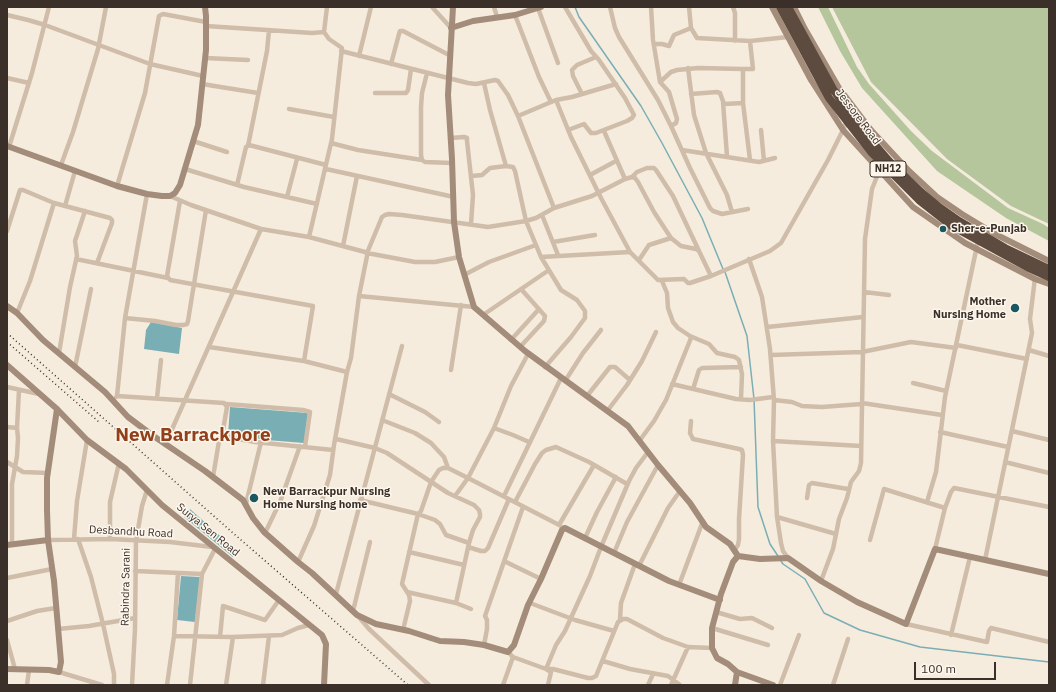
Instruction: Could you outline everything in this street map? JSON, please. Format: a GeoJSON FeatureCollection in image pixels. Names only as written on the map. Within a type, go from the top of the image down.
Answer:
{"type":"FeatureCollection","features":[{"type":"Feature","properties":{"kind":"highway","name":"Jessore Road"},"geometry":{"type":"LineString","coordinates":[[780,7],[829,98],[872,153],[887,163],[919,200],[937,216],[977,245],[1036,275],[1049,277]]}},
{"type":"Feature","properties":{"kind":"highway","name":"NH12"},"geometry":{"type":"LineString","coordinates":[[788,7],[833,89],[887,163],[939,207],[959,221],[1005,248],[1049,269]]}},
{"type":"Feature","properties":{"kind":"street"},"geometry":{"type":"LineString","coordinates":[[49,7],[29,83],[8,147],[117,186],[147,194],[170,196],[180,201],[261,229],[309,237],[367,253],[415,262],[435,262],[459,257]]}},
{"type":"Feature","properties":{"kind":"street"},"geometry":{"type":"LineString","coordinates":[[61,165],[73,132],[99,44],[106,7]]}},
{"type":"Feature","properties":{"kind":"street"},"geometry":{"type":"LineString","coordinates":[[170,196],[175,193],[180,185],[198,125],[205,58],[205,7]]}},
{"type":"Feature","properties":{"kind":"street"},"geometry":{"type":"LineString","coordinates":[[309,237],[331,143],[342,48],[329,39],[324,32],[327,7]]}},
{"type":"Feature","properties":{"kind":"street"},"geometry":{"type":"LineString","coordinates":[[359,56],[371,7]]}},
{"type":"Feature","properties":{"kind":"street"},"geometry":{"type":"LineString","coordinates":[[432,7],[451,28]]}},
{"type":"Feature","properties":{"kind":"street"},"geometry":{"type":"LineString","coordinates":[[453,7],[448,95],[454,196],[454,222],[459,257],[474,306],[528,354],[563,380],[608,410],[628,426],[690,503],[706,527],[730,544],[736,553],[754,559],[788,558]]}},
{"type":"Feature","properties":{"kind":"street"},"geometry":{"type":"LineString","coordinates":[[494,7],[497,17]]}},
{"type":"Feature","properties":{"kind":"street"},"geometry":{"type":"LineString","coordinates":[[451,28],[497,17],[515,15],[530,8],[540,7],[558,63]]}},
{"type":"Feature","properties":{"kind":"street"},"geometry":{"type":"LineString","coordinates":[[565,7],[578,30],[616,84],[634,115],[627,121],[593,133],[584,124],[568,130]]}},
{"type":"Feature","properties":{"kind":"street"},"geometry":{"type":"LineString","coordinates":[[610,7],[615,28],[619,37],[658,100],[710,208],[719,213],[725,214],[748,209]]}},
{"type":"Feature","properties":{"kind":"street"},"geometry":{"type":"LineString","coordinates":[[651,7],[654,44],[660,82],[669,92],[677,121],[671,126]]}},
{"type":"Feature","properties":{"kind":"street"},"geometry":{"type":"LineString","coordinates":[[689,7],[691,28],[697,38],[750,41],[788,37]]}},
{"type":"Feature","properties":{"kind":"street"},"geometry":{"type":"LineString","coordinates":[[733,7],[735,13],[736,41]]}},
{"type":"Feature","properties":{"kind":"street"},"geometry":{"type":"LineString","coordinates":[[772,7],[811,80],[844,130],[887,163],[909,171],[937,196],[962,214],[995,234],[1049,260]]}},
{"type":"Feature","properties":{"kind":"street"},"geometry":{"type":"LineString","coordinates":[[794,7],[805,30],[839,88],[871,130],[887,163]]}},
{"type":"Feature","properties":{"kind":"street"},"geometry":{"type":"LineString","coordinates":[[117,186],[145,93],[159,16],[161,14],[206,24],[312,33],[324,32]]}},
{"type":"Feature","properties":{"kind":"street"},"geometry":{"type":"LineString","coordinates":[[7,15],[45,25],[150,64],[203,76]]}},
{"type":"Feature","properties":{"kind":"street"},"geometry":{"type":"LineString","coordinates":[[515,15],[539,77],[568,130],[626,246],[656,279],[662,281],[684,279],[690,284],[770,251],[781,243],[844,130],[846,121]]}},
{"type":"Feature","properties":{"kind":"street"},"geometry":{"type":"LineString","coordinates":[[654,44],[669,46],[674,35],[691,28]]}},
{"type":"Feature","properties":{"kind":"street"},"geometry":{"type":"LineString","coordinates":[[237,185],[248,146],[267,51],[269,30]]}},
{"type":"Feature","properties":{"kind":"street"},"geometry":{"type":"LineString","coordinates":[[391,64],[400,31],[403,30],[451,56]]}},
{"type":"Feature","properties":{"kind":"street"},"geometry":{"type":"LineString","coordinates":[[660,82],[671,72],[688,68],[753,69],[750,41]]}},
{"type":"Feature","properties":{"kind":"street"},"geometry":{"type":"LineString","coordinates":[[341,51],[476,84],[495,80],[498,81],[508,95],[518,116],[554,208]]}},
{"type":"Feature","properties":{"kind":"street"},"geometry":{"type":"LineString","coordinates":[[582,94],[573,76],[572,70],[577,65],[596,57]]}},
{"type":"Feature","properties":{"kind":"street"},"geometry":{"type":"LineString","coordinates":[[205,58],[248,60]]}},
{"type":"Feature","properties":{"kind":"street"},"geometry":{"type":"LineString","coordinates":[[688,68],[694,116],[706,153],[727,195],[732,212]]}},
{"type":"Feature","properties":{"kind":"street"},"geometry":{"type":"LineString","coordinates":[[375,93],[406,93],[408,90],[411,69]]}},
{"type":"Feature","properties":{"kind":"street"},"geometry":{"type":"LineString","coordinates":[[743,69],[743,103],[750,160]]}},
{"type":"Feature","properties":{"kind":"street"},"geometry":{"type":"LineString","coordinates":[[422,160],[421,107],[422,93],[427,73]]}},
{"type":"Feature","properties":{"kind":"street"},"geometry":{"type":"LineString","coordinates":[[7,78],[29,83]]}},
{"type":"Feature","properties":{"kind":"street"},"geometry":{"type":"LineString","coordinates":[[484,83],[506,166]]}},
{"type":"Feature","properties":{"kind":"street"},"geometry":{"type":"LineString","coordinates":[[202,84],[258,93]]}},
{"type":"Feature","properties":{"kind":"street"},"geometry":{"type":"LineString","coordinates":[[518,116],[553,101],[616,84]]}},
{"type":"Feature","properties":{"kind":"street"},"geometry":{"type":"LineString","coordinates":[[691,94],[719,92],[723,102],[727,156]]}},
{"type":"Feature","properties":{"kind":"street"},"geometry":{"type":"LineString","coordinates":[[723,102],[724,104],[743,103]]}},
{"type":"Feature","properties":{"kind":"street"},"geometry":{"type":"LineString","coordinates":[[289,109],[334,117]]}},
{"type":"Feature","properties":{"kind":"street"},"geometry":{"type":"LineString","coordinates":[[604,130],[625,179]]}},
{"type":"Feature","properties":{"kind":"street"},"geometry":{"type":"LineString","coordinates":[[761,130],[764,161]]}},
{"type":"Feature","properties":{"kind":"street"},"geometry":{"type":"LineString","coordinates":[[451,138],[467,138],[473,195],[471,224]]}},
{"type":"Feature","properties":{"kind":"street"},"geometry":{"type":"LineString","coordinates":[[193,141],[227,152]]}},
{"type":"Feature","properties":{"kind":"street"},"geometry":{"type":"LineString","coordinates":[[331,143],[358,150],[422,160],[426,162],[452,163]]}},
{"type":"Feature","properties":{"kind":"street"},"geometry":{"type":"LineString","coordinates":[[248,146],[297,158],[357,176],[454,196]]}},
{"type":"Feature","properties":{"kind":"street"},"geometry":{"type":"LineString","coordinates":[[682,150],[758,162],[775,158]]}},
{"type":"Feature","properties":{"kind":"street"},"geometry":{"type":"LineString","coordinates":[[287,197],[297,158]]}},
{"type":"Feature","properties":{"kind":"street"},"geometry":{"type":"LineString","coordinates":[[590,175],[616,161]]}},
{"type":"Feature","properties":{"kind":"street"},"geometry":{"type":"LineString","coordinates":[[821,581],[833,550],[848,489],[861,463],[865,239],[872,189],[887,163]]}},
{"type":"Feature","properties":{"kind":"street"},"geometry":{"type":"LineString","coordinates":[[472,176],[482,175],[490,168],[510,166],[514,169],[526,221],[541,257],[561,290],[577,300],[586,314],[585,318],[571,337],[545,367]]}},
{"type":"Feature","properties":{"kind":"street"},"geometry":{"type":"LineString","coordinates":[[298,562],[314,526],[330,475],[347,372],[351,358],[359,296],[367,253],[382,217],[385,215],[396,214],[488,226],[526,221],[542,215],[554,208],[599,193],[625,179],[632,177],[641,170],[654,168],[673,196],[711,276]]}},
{"type":"Feature","properties":{"kind":"street"},"geometry":{"type":"LineString","coordinates":[[185,169],[237,185],[317,204]]}},
{"type":"Feature","properties":{"kind":"street"},"geometry":{"type":"LineString","coordinates":[[65,206],[75,171]]}},
{"type":"Feature","properties":{"kind":"street"},"geometry":{"type":"LineString","coordinates":[[343,246],[357,176]]}},
{"type":"Feature","properties":{"kind":"street"},"geometry":{"type":"LineString","coordinates":[[632,177],[636,178],[654,212],[671,238],[681,246],[699,251]]}},
{"type":"Feature","properties":{"kind":"street"},"geometry":{"type":"LineString","coordinates":[[7,231],[20,190],[54,203],[110,218],[112,223],[97,263]]}},
{"type":"Feature","properties":{"kind":"street"},"geometry":{"type":"LineString","coordinates":[[115,398],[125,318],[147,194]]}},
{"type":"Feature","properties":{"kind":"street"},"geometry":{"type":"LineString","coordinates":[[168,278],[167,276],[180,201]]}},
{"type":"Feature","properties":{"kind":"street"},"geometry":{"type":"LineString","coordinates":[[18,314],[30,281],[54,203]]}},
{"type":"Feature","properties":{"kind":"street"},"geometry":{"type":"LineString","coordinates":[[125,318],[184,325],[187,324],[206,210]]}},
{"type":"Feature","properties":{"kind":"street"},"geometry":{"type":"LineString","coordinates":[[59,353],[76,259],[75,241],[85,211]]}},
{"type":"Feature","properties":{"kind":"street"},"geometry":{"type":"LineString","coordinates":[[542,215],[558,255]]}},
{"type":"Feature","properties":{"kind":"street"},"geometry":{"type":"LineString","coordinates":[[166,445],[261,229]]}},
{"type":"Feature","properties":{"kind":"street"},"geometry":{"type":"LineString","coordinates":[[552,242],[595,235]]}},
{"type":"Feature","properties":{"kind":"street"},"geometry":{"type":"LineString","coordinates":[[640,260],[649,245],[671,238]]}},
{"type":"Feature","properties":{"kind":"street"},"geometry":{"type":"LineString","coordinates":[[464,275],[489,262],[536,245]]}},
{"type":"Feature","properties":{"kind":"street"},"geometry":{"type":"LineString","coordinates":[[927,502],[936,472],[946,391],[977,245]]}},
{"type":"Feature","properties":{"kind":"street"},"geometry":{"type":"LineString","coordinates":[[541,257],[630,252]]}},
{"type":"Feature","properties":{"kind":"street"},"geometry":{"type":"LineString","coordinates":[[76,259],[168,278],[170,280],[313,306],[304,361]]}},
{"type":"Feature","properties":{"kind":"street"},"geometry":{"type":"LineString","coordinates":[[749,259],[762,297],[771,355],[777,517],[781,543],[788,558],[821,581],[857,602],[906,624],[987,642],[991,628],[1049,642]]}},
{"type":"Feature","properties":{"kind":"street"},"geometry":{"type":"LineString","coordinates":[[483,315],[549,270]]}},
{"type":"Feature","properties":{"kind":"street"},"geometry":{"type":"LineString","coordinates":[[985,560],[1029,350],[1032,333],[1030,318],[1036,275],[1049,284]]}},
{"type":"Feature","properties":{"kind":"street"},"geometry":{"type":"LineString","coordinates":[[662,281],[668,293],[668,308],[673,322],[678,328],[690,336],[709,344],[717,353],[735,357],[739,360],[741,400]]}},
{"type":"Feature","properties":{"kind":"street"},"geometry":{"type":"LineString","coordinates":[[75,367],[91,289]]}},
{"type":"Feature","properties":{"kind":"street"},"geometry":{"type":"LineString","coordinates":[[520,347],[545,319],[545,316],[521,289]]}},
{"type":"Feature","properties":{"kind":"street"},"geometry":{"type":"LineString","coordinates":[[864,292],[889,295]]}},
{"type":"Feature","properties":{"kind":"street"},"geometry":{"type":"LineString","coordinates":[[359,296],[474,306]]}},
{"type":"Feature","properties":{"kind":"street"},"geometry":{"type":"LineString","coordinates":[[451,370],[461,305]]}},
{"type":"Feature","properties":{"kind":"street"},"geometry":{"type":"LineString","coordinates":[[7,306],[18,314],[43,340],[115,398],[128,416],[166,445],[213,477],[246,504],[258,526],[265,533],[336,594],[369,629],[429,685]]}},
{"type":"Feature","properties":{"kind":"street"},"geometry":{"type":"LineString","coordinates":[[511,340],[539,309]]}},
{"type":"Feature","properties":{"kind":"street"},"geometry":{"type":"LineString","coordinates":[[767,327],[863,317]]}},
{"type":"Feature","properties":{"kind":"street"},"geometry":{"type":"LineString","coordinates":[[504,496],[529,442],[563,380],[601,330]]}},
{"type":"Feature","properties":{"kind":"street"},"geometry":{"type":"LineString","coordinates":[[608,410],[642,361],[656,332]]}},
{"type":"Feature","properties":{"kind":"street"},"geometry":{"type":"LineString","coordinates":[[640,440],[654,421],[666,400],[690,342],[690,336]]}},
{"type":"Feature","properties":{"kind":"street"},"geometry":{"type":"LineString","coordinates":[[771,355],[862,352],[911,342],[956,346],[1027,359]]}},
{"type":"Feature","properties":{"kind":"street"},"geometry":{"type":"LineString","coordinates":[[336,594],[402,346]]}},
{"type":"Feature","properties":{"kind":"street"},"geometry":{"type":"LineString","coordinates":[[209,347],[304,361],[347,372]]}},
{"type":"Feature","properties":{"kind":"street"},"geometry":{"type":"LineString","coordinates":[[1029,350],[1049,356]]}},
{"type":"Feature","properties":{"kind":"street"},"geometry":{"type":"LineString","coordinates":[[455,496],[468,478],[494,428],[511,386],[528,354]]}},
{"type":"Feature","properties":{"kind":"street"},"geometry":{"type":"LineString","coordinates":[[157,398],[161,360]]}},
{"type":"Feature","properties":{"kind":"street","name":"Surya Sen Road"},"geometry":{"type":"LineString","coordinates":[[7,365],[57,409],[87,440],[119,463],[162,505],[322,636],[326,644],[324,685]]}},
{"type":"Feature","properties":{"kind":"street"},"geometry":{"type":"LineString","coordinates":[[587,396],[610,367],[615,367],[630,380]]}},
{"type":"Feature","properties":{"kind":"street"},"geometry":{"type":"LineString","coordinates":[[693,389],[699,370],[702,368],[740,367]]}},
{"type":"Feature","properties":{"kind":"street"},"geometry":{"type":"LineString","coordinates":[[913,383],[946,391]]}},
{"type":"Feature","properties":{"kind":"street"},"geometry":{"type":"LineString","coordinates":[[672,384],[741,400],[761,400],[773,398],[802,406],[822,407],[862,404],[942,415]]}},
{"type":"Feature","properties":{"kind":"street"},"geometry":{"type":"LineString","coordinates":[[7,387],[39,394]]}},
{"type":"Feature","properties":{"kind":"street"},"geometry":{"type":"LineString","coordinates":[[19,390],[17,428],[18,447],[12,484],[9,545],[48,540]]}},
{"type":"Feature","properties":{"kind":"street"},"geometry":{"type":"LineString","coordinates":[[388,394],[425,412],[439,422]]}},
{"type":"Feature","properties":{"kind":"street"},"geometry":{"type":"LineString","coordinates":[[115,398],[185,400],[303,410],[310,412],[302,447],[280,502],[265,533]]}},
{"type":"Feature","properties":{"kind":"street"},"geometry":{"type":"LineString","coordinates":[[213,477],[219,441],[222,436],[226,404]]}},
{"type":"Feature","properties":{"kind":"street"},"geometry":{"type":"LineString","coordinates":[[57,409],[48,473],[47,510],[48,540],[61,662],[59,672]]}},
{"type":"Feature","properties":{"kind":"street"},"geometry":{"type":"LineString","coordinates":[[382,420],[415,433],[431,443],[444,457],[448,468]]}},
{"type":"Feature","properties":{"kind":"street"},"geometry":{"type":"LineString","coordinates":[[692,421],[690,433],[693,439],[739,449],[742,450],[743,455],[739,539],[736,553],[721,594],[712,628],[712,648],[717,658],[728,664],[737,672],[773,685]]}},
{"type":"Feature","properties":{"kind":"street"},"geometry":{"type":"LineString","coordinates":[[7,427],[17,428]]}},
{"type":"Feature","properties":{"kind":"street"},"geometry":{"type":"LineString","coordinates":[[494,428],[529,442]]}},
{"type":"Feature","properties":{"kind":"street"},"geometry":{"type":"LineString","coordinates":[[1012,431],[1049,440]]}},
{"type":"Feature","properties":{"kind":"street"},"geometry":{"type":"LineString","coordinates":[[940,432],[1008,447]]}},
{"type":"Feature","properties":{"kind":"street"},"geometry":{"type":"LineString","coordinates":[[222,436],[334,450]]}},
{"type":"Feature","properties":{"kind":"street"},"geometry":{"type":"LineString","coordinates":[[336,439],[375,448],[387,453],[431,482],[479,510],[480,514],[473,530],[456,603]]}},
{"type":"Feature","properties":{"kind":"street"},"geometry":{"type":"LineString","coordinates":[[87,440],[77,501],[76,539],[91,577],[114,674],[114,685]]}},
{"type":"Feature","properties":{"kind":"street"},"geometry":{"type":"LineString","coordinates":[[773,441],[861,446]]}},
{"type":"Feature","properties":{"kind":"street"},"geometry":{"type":"LineString","coordinates":[[246,504],[261,442]]}},
{"type":"Feature","properties":{"kind":"street"},"geometry":{"type":"LineString","coordinates":[[515,502],[535,464],[546,450],[556,447],[559,447],[594,465],[627,484]]}},
{"type":"Feature","properties":{"kind":"street"},"geometry":{"type":"LineString","coordinates":[[546,669],[556,645],[571,618],[590,576],[627,484],[636,468],[648,452]]}},
{"type":"Feature","properties":{"kind":"street"},"geometry":{"type":"LineString","coordinates":[[7,462],[23,472],[48,473]]}},
{"type":"Feature","properties":{"kind":"street"},"geometry":{"type":"LineString","coordinates":[[1005,462],[1049,473]]}},
{"type":"Feature","properties":{"kind":"street"},"geometry":{"type":"LineString","coordinates":[[110,539],[110,502],[119,463]]}},
{"type":"Feature","properties":{"kind":"street"},"geometry":{"type":"LineString","coordinates":[[559,525],[594,465]]}},
{"type":"Feature","properties":{"kind":"street"},"geometry":{"type":"LineString","coordinates":[[614,553],[627,522],[658,465]]}},
{"type":"Feature","properties":{"kind":"street"},"geometry":{"type":"LineString","coordinates":[[403,630],[410,601],[402,584],[418,514],[431,482],[443,468],[448,468],[504,496],[637,565],[679,585],[720,600]]}},
{"type":"Feature","properties":{"kind":"street"},"geometry":{"type":"LineString","coordinates":[[585,538],[616,477]]}},
{"type":"Feature","properties":{"kind":"street"},"geometry":{"type":"LineString","coordinates":[[807,498],[809,485],[812,483],[848,489]]}},
{"type":"Feature","properties":{"kind":"street"},"geometry":{"type":"LineString","coordinates":[[906,624],[934,549],[945,508],[954,488],[1049,507]]}},
{"type":"Feature","properties":{"kind":"street"},"geometry":{"type":"LineString","coordinates":[[870,540],[884,489],[945,508]]}},
{"type":"Feature","properties":{"kind":"street","name":"Rabindra Sarani"},"geometry":{"type":"LineString","coordinates":[[132,685],[136,541],[140,516],[147,490]]}},
{"type":"Feature","properties":{"kind":"street"},"geometry":{"type":"LineString","coordinates":[[546,669],[553,669],[592,678],[596,676],[620,619],[621,603],[637,565],[668,508],[680,491]]}},
{"type":"Feature","properties":{"kind":"street"},"geometry":{"type":"LineString","coordinates":[[360,500],[418,514],[435,520],[440,524],[446,535],[481,551],[485,551],[488,548],[509,499]]}},
{"type":"Feature","properties":{"kind":"street"},"geometry":{"type":"LineString","coordinates":[[484,645],[487,629],[487,620],[485,616],[523,507]]}},
{"type":"Feature","properties":{"kind":"street"},"geometry":{"type":"LineString","coordinates":[[777,517],[836,534]]}},
{"type":"Feature","properties":{"kind":"street"},"geometry":{"type":"LineString","coordinates":[[679,585],[703,521]]}},
{"type":"Feature","properties":{"kind":"street"},"geometry":{"type":"LineString","coordinates":[[503,685],[510,654],[530,603],[562,530],[565,528]]}},
{"type":"Feature","properties":{"kind":"street","name":"Desbandhu Road"},"geometry":{"type":"LineString","coordinates":[[48,540],[110,539],[170,542],[214,548]]}},
{"type":"Feature","properties":{"kind":"street"},"geometry":{"type":"LineString","coordinates":[[355,613],[370,542]]}},
{"type":"Feature","properties":{"kind":"street"},"geometry":{"type":"LineString","coordinates":[[190,685],[202,574],[214,548]]}},
{"type":"Feature","properties":{"kind":"street"},"geometry":{"type":"LineString","coordinates":[[934,549],[1049,574]]}},
{"type":"Feature","properties":{"kind":"street"},"geometry":{"type":"LineString","coordinates":[[409,552],[464,565]]}},
{"type":"Feature","properties":{"kind":"street"},"geometry":{"type":"LineString","coordinates":[[951,635],[970,557]]}},
{"type":"Feature","properties":{"kind":"street"},"geometry":{"type":"LineString","coordinates":[[504,561],[541,579]]}},
{"type":"Feature","properties":{"kind":"street"},"geometry":{"type":"LineString","coordinates":[[7,578],[52,569]]}},
{"type":"Feature","properties":{"kind":"street"},"geometry":{"type":"LineString","coordinates":[[136,571],[202,574]]}},
{"type":"Feature","properties":{"kind":"street"},"geometry":{"type":"LineString","coordinates":[[167,685],[174,636],[178,573]]}},
{"type":"Feature","properties":{"kind":"street"},"geometry":{"type":"LineString","coordinates":[[407,592],[456,603],[471,609]]}},
{"type":"Feature","properties":{"kind":"street"},"geometry":{"type":"LineString","coordinates":[[220,636],[223,606],[265,620],[279,600]]}},
{"type":"Feature","properties":{"kind":"street"},"geometry":{"type":"LineString","coordinates":[[530,603],[571,618],[614,631]]}},
{"type":"Feature","properties":{"kind":"street"},"geometry":{"type":"LineString","coordinates":[[7,621],[37,611],[56,608]]}},
{"type":"Feature","properties":{"kind":"street"},"geometry":{"type":"LineString","coordinates":[[716,612],[740,619],[752,618],[772,628]]}},
{"type":"Feature","properties":{"kind":"street"},"geometry":{"type":"LineString","coordinates":[[355,613],[376,624],[440,641],[484,645],[510,654],[551,672],[548,685]]}},
{"type":"Feature","properties":{"kind":"street"},"geometry":{"type":"LineString","coordinates":[[58,629],[103,624],[135,618]]}},
{"type":"Feature","properties":{"kind":"street"},"geometry":{"type":"LineString","coordinates":[[620,619],[627,620],[663,638],[688,647],[712,648]]}},
{"type":"Feature","properties":{"kind":"street"},"geometry":{"type":"LineString","coordinates":[[174,636],[233,637],[282,635],[309,625]]}},
{"type":"Feature","properties":{"kind":"street"},"geometry":{"type":"LineString","coordinates":[[712,628],[768,645]]}},
{"type":"Feature","properties":{"kind":"street"},"geometry":{"type":"LineString","coordinates":[[780,685],[799,635]]}},
{"type":"Feature","properties":{"kind":"street"},"geometry":{"type":"LineString","coordinates":[[263,685],[269,636]]}},
{"type":"Feature","properties":{"kind":"street"},"geometry":{"type":"LineString","coordinates":[[226,685],[233,637]]}},
{"type":"Feature","properties":{"kind":"street"},"geometry":{"type":"LineString","coordinates":[[833,685],[848,639]]}},
{"type":"Feature","properties":{"kind":"street"},"geometry":{"type":"LineString","coordinates":[[7,640],[15,669]]}},
{"type":"Feature","properties":{"kind":"street"},"geometry":{"type":"LineString","coordinates":[[671,685],[688,647]]}},
{"type":"Feature","properties":{"kind":"street"},"geometry":{"type":"LineString","coordinates":[[602,661],[653,674],[668,676],[680,685]]}},
{"type":"Feature","properties":{"kind":"street"},"geometry":{"type":"LineString","coordinates":[[7,669],[49,670],[102,685]]}},
{"type":"Feature","properties":{"kind":"street"},"geometry":{"type":"LineString","coordinates":[[27,685],[29,670]]}},
{"type":"Feature","properties":{"kind":"street"},"geometry":{"type":"LineString","coordinates":[[735,685],[737,672]]}},
{"type":"Feature","properties":{"kind":"street"},"geometry":{"type":"LineString","coordinates":[[648,685],[653,674]]}},
{"type":"Feature","properties":{"kind":"green space"},"geometry":{"type":"Polygon","coordinates":[[[818,7],[828,7],[857,67],[869,84],[911,131],[932,151],[1008,208],[1049,228],[1049,241],[1006,218],[937,171],[862,88],[840,51],[818,7]]]}},
{"type":"Feature","properties":{"kind":"green space"},"geometry":{"type":"Polygon","coordinates":[[[832,7],[1049,7],[1049,224],[1011,206],[947,159],[871,82],[832,7]]]}},
{"type":"Feature","properties":{"kind":"water"},"geometry":{"type":"Polygon","coordinates":[[[151,322],[182,328],[179,354],[144,349],[146,330],[151,322]]]}},
{"type":"Feature","properties":{"kind":"water"},"geometry":{"type":"Polygon","coordinates":[[[230,407],[308,413],[304,443],[266,440],[228,434],[230,407]]]}},
{"type":"Feature","properties":{"kind":"water"},"geometry":{"type":"Polygon","coordinates":[[[190,509],[237,551],[233,557],[184,517],[190,509]]]}},
{"type":"Feature","properties":{"kind":"water"},"geometry":{"type":"Polygon","coordinates":[[[181,576],[200,577],[195,622],[177,620],[181,576]]]}},
{"type":"Feature","properties":{"kind":"waterway"},"geometry":{"type":"LineString","coordinates":[[575,7],[579,17],[641,106],[662,143],[702,218],[723,269]]}},
{"type":"Feature","properties":{"kind":"waterway"},"geometry":{"type":"LineString","coordinates":[[725,272],[747,336],[754,399],[758,507],[770,544],[778,556]]}},
{"type":"Feature","properties":{"kind":"waterway"},"geometry":{"type":"LineString","coordinates":[[781,561],[805,579],[824,613],[860,630],[920,647],[1049,662]]}},
{"type":"Feature","properties":{"kind":"railway"},"geometry":{"type":"LineString","coordinates":[[7,333],[233,533],[408,685]]}},
{"type":"Feature","properties":{"kind":"railway"},"geometry":{"type":"LineString","coordinates":[[7,342],[99,422]]}},
{"type":"Feature","properties":{"kind":"place","name":"Sher-e-Punjab"},"geometry":{"type":"Point","coordinates":[943,229]}},
{"type":"Feature","properties":{"kind":"place","name":"Mother Nursing Home"},"geometry":{"type":"Point","coordinates":[1015,308]}},
{"type":"Feature","properties":{"kind":"place","name":"New Barrackpur Nursing Home Nursing home"},"geometry":{"type":"Point","coordinates":[254,498]}},
{"type":"Feature","properties":{"kind":"district","name":"New Barrackpore"},"geometry":{"type":"Point","coordinates":[193,436]}}]}
